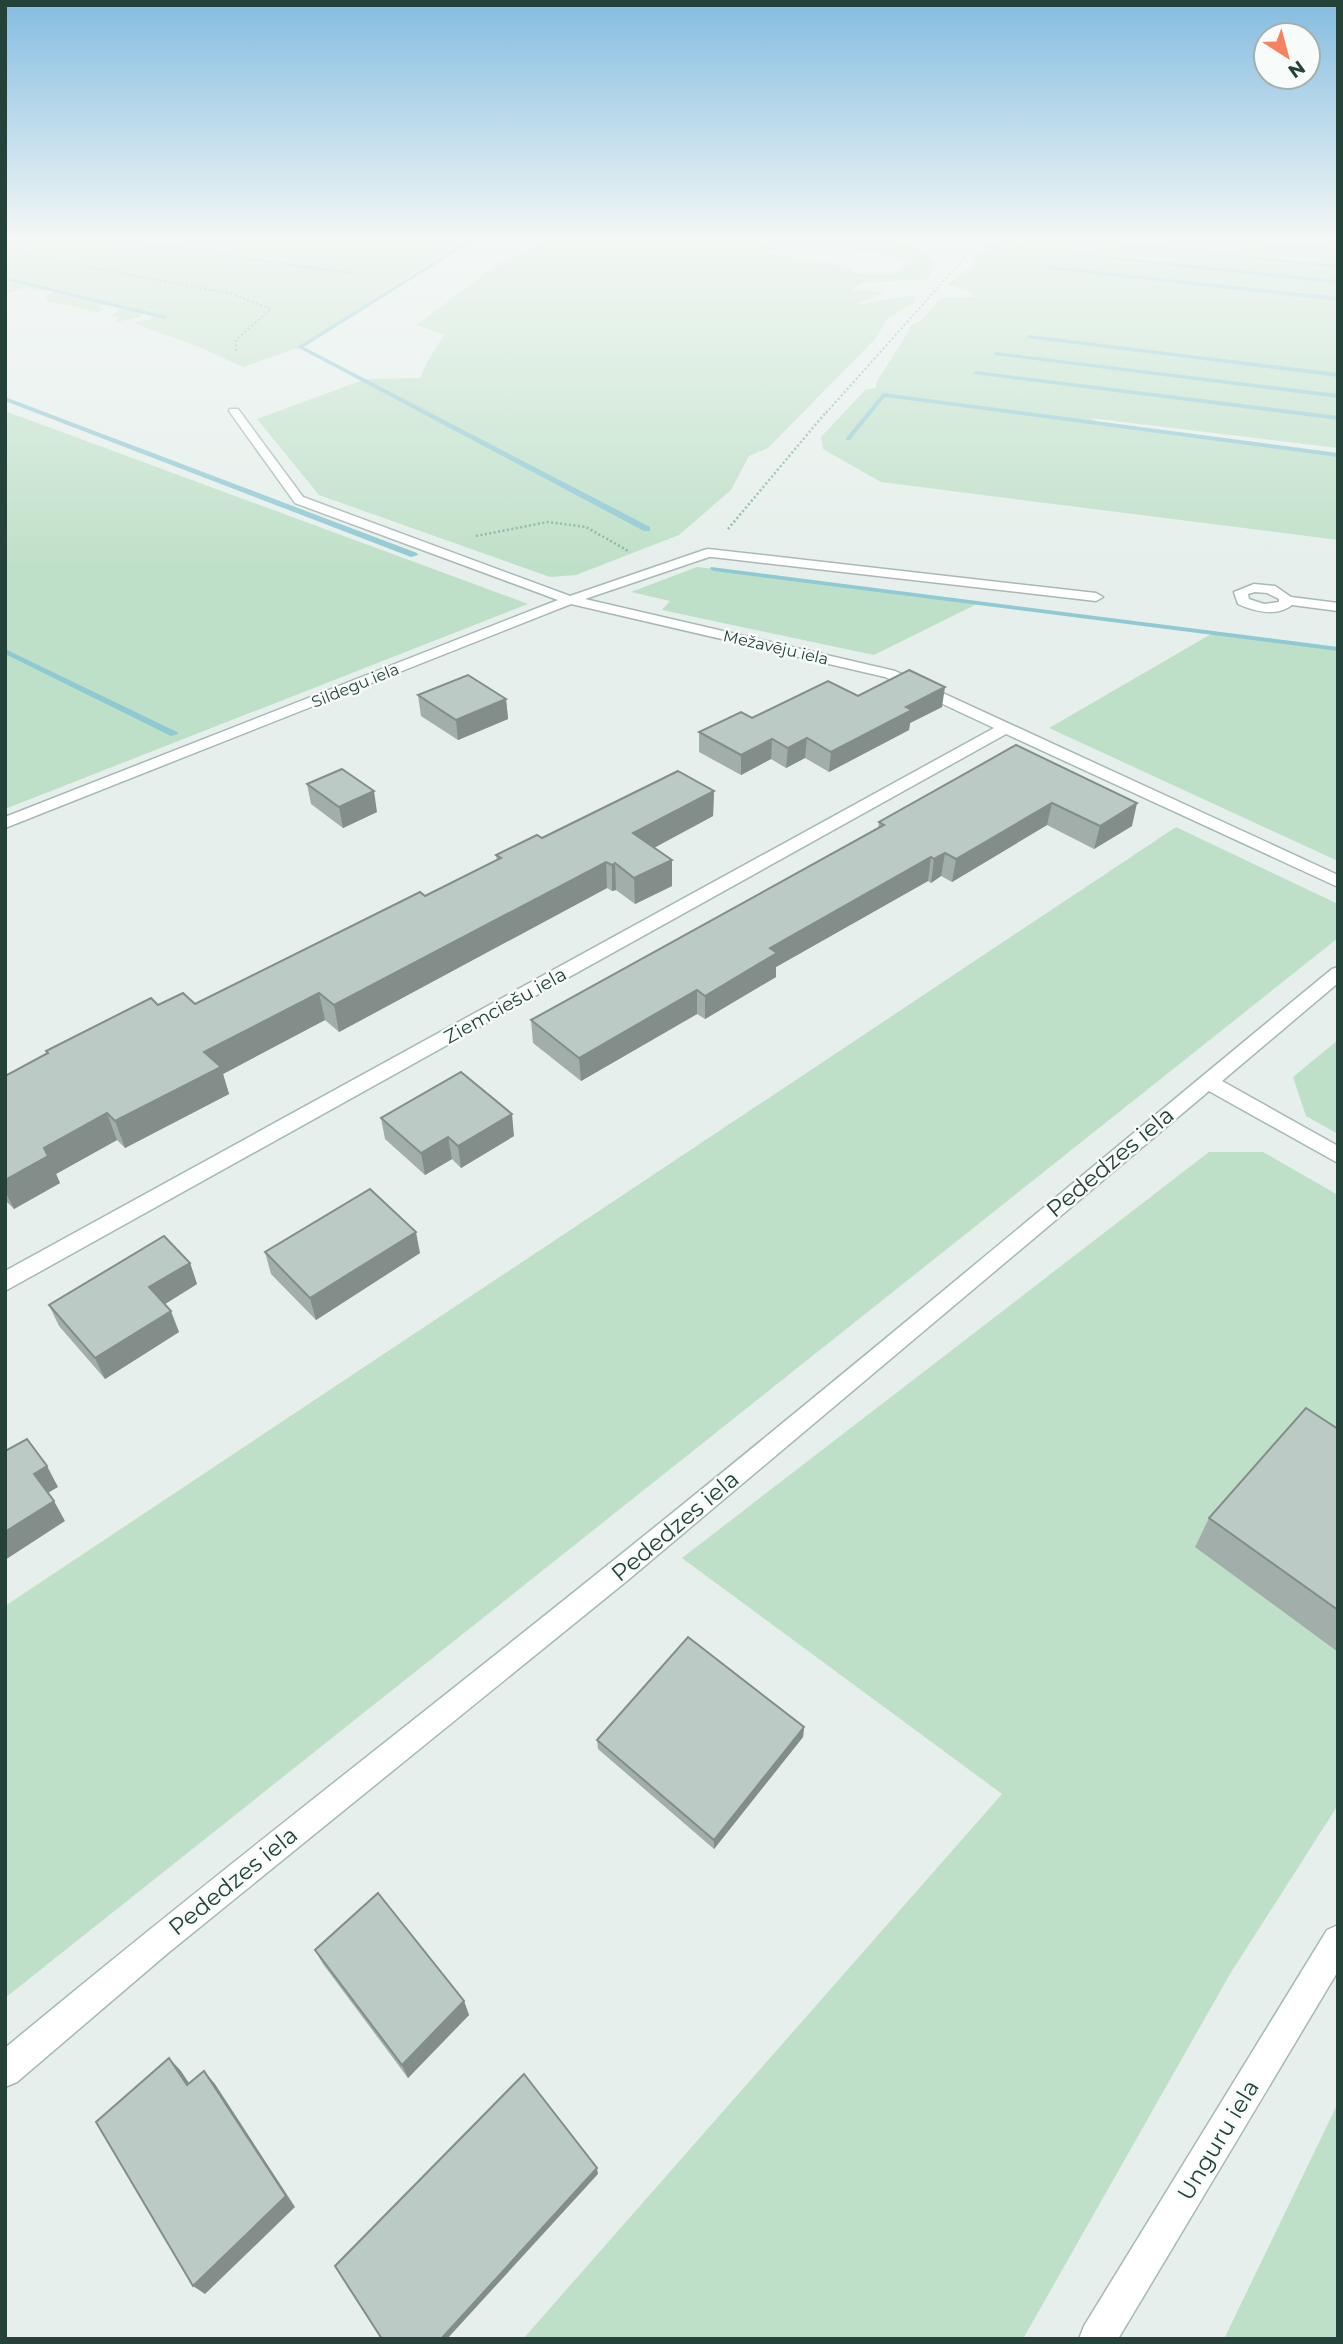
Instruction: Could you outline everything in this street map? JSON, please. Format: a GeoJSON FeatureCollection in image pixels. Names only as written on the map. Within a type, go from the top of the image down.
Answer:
{"type":"FeatureCollection","features":[{"type":"Feature","properties":{"kind":"street","name":"Mežavēju iela"},"geometry":{"type":"LineString","coordinates":[[234,411],[299,500],[570,600],[890,674],[1338,881]]}},
{"type":"Feature","properties":{"kind":"street","name":"Sildegu iela"},"geometry":{"type":"LineString","coordinates":[[5,823],[570,600],[708,553]]}},
{"type":"Feature","properties":{"kind":"street"},"geometry":{"type":"LineString","coordinates":[[708,553],[1096,597]]}},
{"type":"Feature","properties":{"kind":"street"},"geometry":{"type":"LineString","coordinates":[[1287,600],[1338,607]]}},
{"type":"Feature","properties":{"kind":"street","name":"Ziemciešu iela"},"geometry":{"type":"LineString","coordinates":[[5,1282],[1005,727]]}},
{"type":"Feature","properties":{"kind":"street","name":"Pededzes iela"},"geometry":{"type":"LineString","coordinates":[[5,2070],[157,1942],[619,1572],[1338,973]]}},
{"type":"Feature","properties":{"kind":"street"},"geometry":{"type":"LineString","coordinates":[[1207,1082],[1338,1156]]}},
{"type":"Feature","properties":{"kind":"street","name":"Unguru iela"},"geometry":{"type":"LineString","coordinates":[[1097,2339],[1338,1941]]}},
{"type":"Feature","properties":{"kind":"path"},"geometry":{"type":"LineString","coordinates":[[708,553],[882,348]]}},
{"type":"Feature","properties":{"kind":"path"},"geometry":{"type":"LineString","coordinates":[[437,551],[476,536],[548,522],[586,527],[658,569]]}},
{"type":"Feature","properties":{"kind":"green space"},"geometry":{"type":"Polygon","coordinates":[[[202,348],[296,348],[243,367],[202,348]]]}},
{"type":"Feature","properties":{"kind":"green space"},"geometry":{"type":"Polygon","coordinates":[[[436,348],[866,348],[768,448],[749,456],[731,490],[679,535],[576,575],[550,577],[319,495],[257,419],[366,379],[420,378],[436,348]]]}},
{"type":"Feature","properties":{"kind":"green space"},"geometry":{"type":"Polygon","coordinates":[[[897,348],[1338,348],[1338,448],[1090,418],[1102,424],[1338,455],[1338,540],[881,482],[823,449],[821,437],[865,390],[876,388],[876,383],[897,348]]]}},
{"type":"Feature","properties":{"kind":"green space"},"geometry":{"type":"Polygon","coordinates":[[[5,411],[528,604],[5,809],[5,411]]]}},
{"type":"Feature","properties":{"kind":"green space"},"geometry":{"type":"Polygon","coordinates":[[[697,567],[979,603],[874,655],[662,610],[670,601],[631,592],[697,567]]]}},
{"type":"Feature","properties":{"kind":"green space"},"geometry":{"type":"Polygon","coordinates":[[[1213,633],[1338,649],[1338,861],[1049,728],[1213,633]]]}},
{"type":"Feature","properties":{"kind":"green space"},"geometry":{"type":"Polygon","coordinates":[[[1176,827],[1338,904],[1338,938],[5,1998],[5,1606],[1176,827]]]}},
{"type":"Feature","properties":{"kind":"green space"},"geometry":{"type":"Polygon","coordinates":[[[1338,1040],[1338,1134],[1306,1116],[1293,1077],[1338,1040]]]}},
{"type":"Feature","properties":{"kind":"green space"},"geometry":{"type":"Polygon","coordinates":[[[1209,1152],[1263,1152],[1338,1195],[1338,1805],[1230,1974],[1023,2339],[523,2339],[1002,1794],[682,1558],[1209,1152]]]}},
{"type":"Feature","properties":{"kind":"green space"},"geometry":{"type":"Polygon","coordinates":[[[1338,2103],[1338,2339],[1224,2339],[1338,2103]]]}},
{"type":"Feature","properties":{"kind":"building"},"geometry":{"type":"Polygon","coordinates":[[[909,670],[945,687],[906,707],[912,710],[831,752],[807,738],[788,748],[772,739],[741,755],[699,732],[741,712],[752,718],[828,681],[858,696],[909,670]]]}},
{"type":"Feature","properties":{"kind":"building"},"geometry":{"type":"Polygon","coordinates":[[[468,675],[506,699],[456,720],[418,695],[468,675]]]}},
{"type":"Feature","properties":{"kind":"building"},"geometry":{"type":"Polygon","coordinates":[[[1016,745],[1137,803],[1100,826],[1052,803],[956,859],[945,853],[934,859],[931,857],[770,948],[777,953],[705,996],[697,990],[579,1058],[531,1020],[884,825],[879,822],[1016,745]]]}},
{"type":"Feature","properties":{"kind":"building"},"geometry":{"type":"Polygon","coordinates":[[[342,769],[374,791],[339,807],[307,784],[342,769]]]}},
{"type":"Feature","properties":{"kind":"building"},"geometry":{"type":"Polygon","coordinates":[[[678,771],[714,791],[633,833],[672,860],[634,878],[615,863],[612,865],[606,862],[334,1005],[319,993],[204,1052],[221,1067],[115,1121],[107,1113],[44,1148],[48,1156],[5,1180],[5,1076],[48,1053],[46,1051],[151,998],[158,1005],[183,993],[195,1004],[420,892],[425,896],[501,858],[496,855],[537,835],[542,838],[678,771]]]}},
{"type":"Feature","properties":{"kind":"building"},"geometry":{"type":"Polygon","coordinates":[[[461,1072],[512,1114],[458,1146],[448,1137],[421,1153],[381,1118],[461,1072]]]}},
{"type":"Feature","properties":{"kind":"building"},"geometry":{"type":"Polygon","coordinates":[[[370,1189],[416,1232],[310,1298],[265,1252],[370,1189]]]}},
{"type":"Feature","properties":{"kind":"building"},"geometry":{"type":"Polygon","coordinates":[[[164,1236],[190,1263],[149,1287],[171,1311],[95,1358],[49,1305],[164,1236]]]}},
{"type":"Feature","properties":{"kind":"building"},"geometry":{"type":"Polygon","coordinates":[[[1306,1408],[1338,1429],[1338,1610],[1209,1518],[1306,1408]]]}},
{"type":"Feature","properties":{"kind":"building"},"geometry":{"type":"Polygon","coordinates":[[[27,1439],[47,1466],[34,1474],[54,1501],[5,1532],[5,1451],[27,1439]]]}},
{"type":"Feature","properties":{"kind":"building"},"geometry":{"type":"Polygon","coordinates":[[[688,1637],[804,1727],[714,1840],[597,1740],[688,1637]]]}},
{"type":"Feature","properties":{"kind":"building"},"geometry":{"type":"Polygon","coordinates":[[[378,1893],[464,2001],[402,2065],[315,1950],[378,1893]]]}},
{"type":"Feature","properties":{"kind":"building"},"geometry":{"type":"Polygon","coordinates":[[[169,2058],[187,2085],[204,2071],[286,2196],[193,2286],[96,2122],[169,2058]]]}},
{"type":"Feature","properties":{"kind":"building"},"geometry":{"type":"Polygon","coordinates":[[[524,2074],[597,2168],[441,2339],[382,2339],[335,2266],[524,2074]]]}},
{"type":"Feature","properties":{"kind":"waterway"},"geometry":{"type":"LineString","coordinates":[[303,348],[647,529]]}},
{"type":"Feature","properties":{"kind":"waterway"},"geometry":{"type":"LineString","coordinates":[[1122,348],[1338,375]]}},
{"type":"Feature","properties":{"kind":"waterway"},"geometry":{"type":"LineString","coordinates":[[996,354],[1338,396]]}},
{"type":"Feature","properties":{"kind":"waterway"},"geometry":{"type":"LineString","coordinates":[[975,373],[1338,418]]}},
{"type":"Feature","properties":{"kind":"waterway"},"geometry":{"type":"LineString","coordinates":[[848,439],[883,395],[1338,455]]}},
{"type":"Feature","properties":{"kind":"waterway"},"geometry":{"type":"LineString","coordinates":[[5,399],[414,555]]}},
{"type":"Feature","properties":{"kind":"waterway"},"geometry":{"type":"LineString","coordinates":[[714,569],[1338,649]]}},
{"type":"Feature","properties":{"kind":"waterway"},"geometry":{"type":"LineString","coordinates":[[5,651],[174,734]]}}]}
